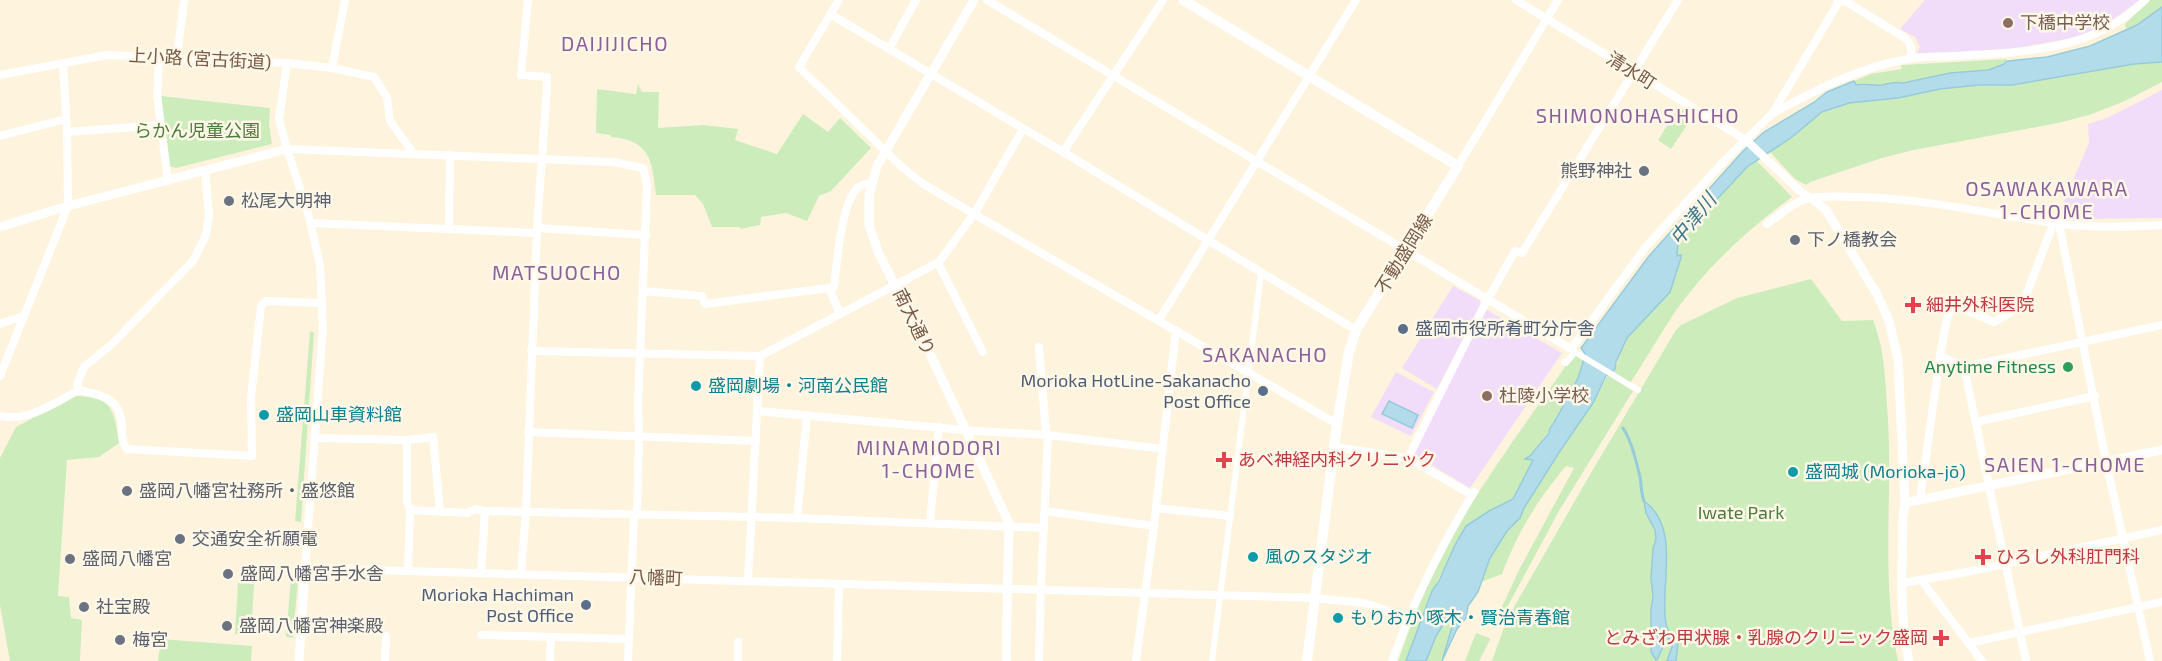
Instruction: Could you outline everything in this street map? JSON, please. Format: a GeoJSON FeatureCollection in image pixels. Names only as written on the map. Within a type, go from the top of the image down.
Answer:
{"type":"FeatureCollection","features":[{"type":"Feature","properties":{"kind":"main road"},"geometry":{"type":"LineString","coordinates":[[1183,0],[1458,166]]}},
{"type":"Feature","properties":{"kind":"main road","name":"不動盛岡線"},"geometry":{"type":"LineString","coordinates":[[1307,661],[1337,424],[1349,352],[1356,330],[1458,166]]}},
{"type":"Feature","properties":{"kind":"street"},"geometry":{"type":"LineString","coordinates":[[177,57],[184,0]]}},
{"type":"Feature","properties":{"kind":"street"},"geometry":{"type":"LineString","coordinates":[[332,68],[345,0]]}},
{"type":"Feature","properties":{"kind":"street"},"geometry":{"type":"LineString","coordinates":[[521,574],[526,512],[536,231],[547,77],[521,75],[528,0]]}},
{"type":"Feature","properties":{"kind":"street"},"geometry":{"type":"LineString","coordinates":[[839,0],[799,67],[922,183],[1337,424]]}},
{"type":"Feature","properties":{"kind":"street"},"geometry":{"type":"LineString","coordinates":[[888,49],[916,0]]}},
{"type":"Feature","properties":{"kind":"street","name":"南大通り"},"geometry":{"type":"LineString","coordinates":[[974,0],[877,166],[868,195],[869,225],[879,254],[966,429],[1008,525],[1006,661]]}},
{"type":"Feature","properties":{"kind":"street"},"geometry":{"type":"LineString","coordinates":[[987,0],[1571,349],[1645,248],[1772,114],[1839,0],[1847,2],[1910,42],[1912,49],[1910,58]]}},
{"type":"Feature","properties":{"kind":"street"},"geometry":{"type":"LineString","coordinates":[[1063,152],[1163,0]]}},
{"type":"Feature","properties":{"kind":"street"},"geometry":{"type":"LineString","coordinates":[[1159,320],[1356,0]]}},
{"type":"Feature","properties":{"kind":"street","name":"清水町"},"geometry":{"type":"LineString","coordinates":[[1516,0],[1747,142],[1800,191],[1811,198]]}},
{"type":"Feature","properties":{"kind":"street"},"geometry":{"type":"LineString","coordinates":[[1458,166],[1558,0]]}},
{"type":"Feature","properties":{"kind":"street"},"geometry":{"type":"LineString","coordinates":[[1408,458],[1515,250],[1522,253],[1678,0]]}},
{"type":"Feature","properties":{"kind":"street"},"geometry":{"type":"LineString","coordinates":[[1772,114],[1835,80],[1868,68],[1910,58],[2006,53],[2076,41],[2100,33],[2119,22],[2145,0]]}},
{"type":"Feature","properties":{"kind":"street"},"geometry":{"type":"LineString","coordinates":[[830,15],[1063,152],[1356,330]]}},
{"type":"Feature","properties":{"kind":"street","name":"上小路 (宮古街道)"},"geometry":{"type":"LineString","coordinates":[[0,75],[107,55],[287,63],[332,68],[374,77],[387,97],[390,121],[407,141],[414,154]]}},
{"type":"Feature","properties":{"kind":"street"},"geometry":{"type":"LineString","coordinates":[[159,56],[157,94],[168,181]]}},
{"type":"Feature","properties":{"kind":"street"},"geometry":{"type":"LineString","coordinates":[[0,376],[68,206],[63,63]]}},
{"type":"Feature","properties":{"kind":"street"},"geometry":{"type":"LineString","coordinates":[[287,63],[279,119],[311,223],[320,265],[323,327],[299,661]]}},
{"type":"Feature","properties":{"kind":"street"},"geometry":{"type":"LineString","coordinates":[[0,136],[66,119]]}},
{"type":"Feature","properties":{"kind":"street"},"geometry":{"type":"LineString","coordinates":[[67,132],[161,125]]}},
{"type":"Feature","properties":{"kind":"street"},"geometry":{"type":"LineString","coordinates":[[531,351],[760,356],[938,263],[974,214],[1023,129]]}},
{"type":"Feature","properties":{"kind":"street"},"geometry":{"type":"LineString","coordinates":[[0,227],[68,206],[287,149],[541,158],[613,162],[643,168],[647,184],[646,235],[637,511],[634,514],[630,577],[628,661]]}},
{"type":"Feature","properties":{"kind":"street"},"geometry":{"type":"LineString","coordinates":[[449,229],[450,155]]}},
{"type":"Feature","properties":{"kind":"street"},"geometry":{"type":"LineString","coordinates":[[79,390],[77,384],[84,367],[112,344],[158,298],[193,261],[199,251],[206,235],[209,215],[205,171]]}},
{"type":"Feature","properties":{"kind":"street"},"geometry":{"type":"LineString","coordinates":[[643,291],[702,296],[705,304],[834,286],[842,231],[850,202],[855,191],[862,185],[872,183]]}},
{"type":"Feature","properties":{"kind":"street"},"geometry":{"type":"LineString","coordinates":[[1811,198],[1826,210],[1878,296],[1890,327],[1898,359],[1905,503],[1902,583],[1904,641],[1909,661]]}},
{"type":"Feature","properties":{"kind":"street"},"geometry":{"type":"LineString","coordinates":[[1767,224],[1800,201],[1811,198],[1897,198],[1937,202],[2056,223],[2162,225]]}},
{"type":"Feature","properties":{"kind":"street"},"geometry":{"type":"LineString","coordinates":[[311,223],[646,235]]}},
{"type":"Feature","properties":{"kind":"street"},"geometry":{"type":"LineString","coordinates":[[2056,223],[2095,396],[2106,461],[2150,661]]}},
{"type":"Feature","properties":{"kind":"street"},"geometry":{"type":"LineString","coordinates":[[1920,500],[1940,356],[1952,304],[1994,322],[2022,306],[2056,223]]}},
{"type":"Feature","properties":{"kind":"street"},"geometry":{"type":"LineString","coordinates":[[938,263],[984,352]]}},
{"type":"Feature","properties":{"kind":"street"},"geometry":{"type":"LineString","coordinates":[[1212,661],[1261,273]]}},
{"type":"Feature","properties":{"kind":"street"},"geometry":{"type":"LineString","coordinates":[[829,288],[840,314]]}},
{"type":"Feature","properties":{"kind":"street"},"geometry":{"type":"LineString","coordinates":[[0,416],[27,417],[79,390],[96,393],[111,400],[119,408],[122,415],[123,443],[127,449],[252,456],[251,398],[261,306],[266,301],[322,303]]}},
{"type":"Feature","properties":{"kind":"street"},"geometry":{"type":"LineString","coordinates":[[0,324],[23,316]]}},
{"type":"Feature","properties":{"kind":"street"},"geometry":{"type":"LineString","coordinates":[[1940,356],[1964,367],[2162,325]]}},
{"type":"Feature","properties":{"kind":"street"},"geometry":{"type":"LineString","coordinates":[[1136,661],[1176,330]]}},
{"type":"Feature","properties":{"kind":"street"},"geometry":{"type":"LineString","coordinates":[[1039,347],[1047,435],[1039,661]]}},
{"type":"Feature","properties":{"kind":"street"},"geometry":{"type":"LineString","coordinates":[[1564,362],[1566,363],[1575,352],[1638,390]]}},
{"type":"Feature","properties":{"kind":"street"},"geometry":{"type":"LineString","coordinates":[[748,581],[760,356]]}},
{"type":"Feature","properties":{"kind":"street"},"geometry":{"type":"LineString","coordinates":[[1964,367],[2026,661]]}},
{"type":"Feature","properties":{"kind":"street"},"geometry":{"type":"LineString","coordinates":[[1976,422],[2095,396]]}},
{"type":"Feature","properties":{"kind":"street"},"geometry":{"type":"LineString","coordinates":[[758,411],[975,431],[1047,435],[1162,449]]}},
{"type":"Feature","properties":{"kind":"street"},"geometry":{"type":"LineString","coordinates":[[797,518],[807,415]]}},
{"type":"Feature","properties":{"kind":"street"},"geometry":{"type":"LineString","coordinates":[[930,523],[939,427]]}},
{"type":"Feature","properties":{"kind":"street"},"geometry":{"type":"LineString","coordinates":[[528,432],[756,441]]}},
{"type":"Feature","properties":{"kind":"street"},"geometry":{"type":"LineString","coordinates":[[314,438],[407,440],[433,437],[440,512]]}},
{"type":"Feature","properties":{"kind":"street"},"geometry":{"type":"LineString","coordinates":[[407,440],[407,502],[410,510],[408,570]]}},
{"type":"Feature","properties":{"kind":"street"},"geometry":{"type":"LineString","coordinates":[[1334,447],[1408,458],[1473,493],[1435,558],[1408,616],[1392,661]]}},
{"type":"Feature","properties":{"kind":"street"},"geometry":{"type":"LineString","coordinates":[[1905,503],[2162,450]]}},
{"type":"Feature","properties":{"kind":"street"},"geometry":{"type":"LineString","coordinates":[[1156,508],[1230,516]]}},
{"type":"Feature","properties":{"kind":"street"},"geometry":{"type":"LineString","coordinates":[[410,510],[468,513],[475,509],[797,518],[1044,528]]}},
{"type":"Feature","properties":{"kind":"street"},"geometry":{"type":"LineString","coordinates":[[482,573],[485,511]]}},
{"type":"Feature","properties":{"kind":"street"},"geometry":{"type":"LineString","coordinates":[[1044,512],[1154,526]]}},
{"type":"Feature","properties":{"kind":"street"},"geometry":{"type":"LineString","coordinates":[[1902,583],[2006,564],[2162,530]]}},
{"type":"Feature","properties":{"kind":"street","name":"八幡町"},"geometry":{"type":"LineString","coordinates":[[305,568],[1315,598],[1364,603],[1408,616]]}},
{"type":"Feature","properties":{"kind":"street"},"geometry":{"type":"LineString","coordinates":[[1922,581],[1982,661]]}},
{"type":"Feature","properties":{"kind":"street"},"geometry":{"type":"LineString","coordinates":[[837,661],[839,584]]}},
{"type":"Feature","properties":{"kind":"street"},"geometry":{"type":"LineString","coordinates":[[1969,643],[2162,602]]}},
{"type":"Feature","properties":{"kind":"street"},"geometry":{"type":"LineString","coordinates":[[481,635],[628,639]]}},
{"type":"Feature","properties":{"kind":"street"},"geometry":{"type":"LineString","coordinates":[[386,636],[386,661]]}},
{"type":"Feature","properties":{"kind":"street"},"geometry":{"type":"LineString","coordinates":[[550,661],[551,637]]}},
{"type":"Feature","properties":{"kind":"street"},"geometry":{"type":"LineString","coordinates":[[738,642],[738,661]]}},
{"type":"Feature","properties":{"kind":"shaded area","name":"下橋中学校"},"geometry":{"type":"Polygon","coordinates":[[[1925,0],[2140,0],[2098,30],[2078,37],[2011,49],[1916,55],[1920,47],[1915,37],[1900,29],[1925,0]]]}},
{"type":"Feature","properties":{"kind":"shaded area"},"geometry":{"type":"Polygon","coordinates":[[[2162,90],[2162,218],[2075,219],[2058,215],[2089,143],[2088,124],[2107,118],[2162,90]]]}},
{"type":"Feature","properties":{"kind":"shaded area"},"geometry":{"type":"Polygon","coordinates":[[[1453,286],[1479,300],[1481,304],[1437,389],[1402,368],[1453,286]]]}},
{"type":"Feature","properties":{"kind":"shaded area","name":"杜陵小学校"},"geometry":{"type":"Polygon","coordinates":[[[1485,309],[1562,353],[1470,488],[1413,454],[1485,309]]]}},
{"type":"Feature","properties":{"kind":"shaded area"},"geometry":{"type":"Polygon","coordinates":[[[1396,372],[1434,392],[1411,436],[1371,417],[1396,372]]]}},
{"type":"Feature","properties":{"kind":"green space"},"geometry":{"type":"Polygon","coordinates":[[[2149,0],[2162,0],[2162,7],[2137,25],[2126,29],[2125,24],[2149,0]]]}},
{"type":"Feature","properties":{"kind":"green space"},"geometry":{"type":"Polygon","coordinates":[[[2006,59],[2008,61],[2002,65],[1987,70],[1902,83],[1856,86],[1854,81],[1871,74],[1902,69],[1901,65],[2006,59]]]}},
{"type":"Feature","properties":{"kind":"green space"},"geometry":{"type":"Polygon","coordinates":[[[2162,62],[2162,82],[2125,101],[2089,115],[1914,150],[1882,158],[1806,185],[1795,179],[1770,152],[1792,137],[1817,115],[1849,103],[1898,98],[1940,89],[2012,85],[2134,64],[2162,62]]]}},
{"type":"Feature","properties":{"kind":"green space"},"geometry":{"type":"Polygon","coordinates":[[[638,84],[642,92],[659,92],[658,128],[703,125],[738,129],[735,140],[777,154],[803,114],[828,132],[840,118],[871,148],[831,191],[819,196],[807,221],[786,213],[761,217],[760,225],[740,229],[740,227],[712,227],[703,204],[695,195],[656,195],[650,162],[641,147],[634,142],[596,133],[597,89],[636,94],[638,84]]]}},
{"type":"Feature","properties":{"kind":"green space","name":"らかん児童公園"},"geometry":{"type":"Polygon","coordinates":[[[161,96],[270,108],[269,124],[272,144],[176,168],[169,166],[161,96]]]}},
{"type":"Feature","properties":{"kind":"green space"},"geometry":{"type":"Polygon","coordinates":[[[1679,107],[1693,116],[1671,149],[1658,140],[1679,107]]]}},
{"type":"Feature","properties":{"kind":"green space"},"geometry":{"type":"Polygon","coordinates":[[[1756,160],[1792,197],[1745,235],[1702,278],[1677,309],[1630,383],[1613,372],[1627,339],[1670,289],[1676,271],[1678,241],[1742,171],[1756,160]]]}},
{"type":"Feature","properties":{"kind":"green space","name":"Iwate Park"},"geometry":{"type":"Polygon","coordinates":[[[1811,279],[1842,321],[1873,320],[1880,341],[1885,372],[1889,437],[1888,565],[1898,661],[1492,661],[1507,619],[1676,330],[1681,325],[1737,298],[1811,279]]]}},
{"type":"Feature","properties":{"kind":"green space"},"geometry":{"type":"Polygon","coordinates":[[[310,331],[314,333],[301,522],[295,521],[310,331]]]}},
{"type":"Feature","properties":{"kind":"green space"},"geometry":{"type":"Polygon","coordinates":[[[1576,355],[1583,360],[1577,380],[1555,423],[1530,456],[1525,459],[1533,460],[1520,489],[1511,500],[1487,513],[1456,549],[1430,596],[1406,661],[1398,661],[1426,587],[1451,537],[1499,462],[1567,364],[1576,355]]]}},
{"type":"Feature","properties":{"kind":"green space"},"geometry":{"type":"Polygon","coordinates":[[[1608,375],[1633,391],[1559,511],[1504,613],[1500,611],[1519,570],[1574,468],[1566,466],[1537,504],[1502,574],[1481,582],[1490,558],[1507,531],[1520,518],[1560,451],[1593,403],[1608,375]]]}},
{"type":"Feature","properties":{"kind":"green space"},"geometry":{"type":"Polygon","coordinates":[[[74,396],[96,399],[109,407],[113,413],[119,443],[99,457],[67,460],[58,596],[69,597],[71,618],[82,620],[80,661],[10,661],[0,605],[0,458],[16,427],[74,396]]]}},
{"type":"Feature","properties":{"kind":"green space"},"geometry":{"type":"Polygon","coordinates":[[[291,578],[298,579],[293,638],[286,637],[291,578]]]}},
{"type":"Feature","properties":{"kind":"green space"},"geometry":{"type":"Polygon","coordinates":[[[238,583],[254,584],[251,635],[235,634],[238,583]]]}},
{"type":"Feature","properties":{"kind":"green space"},"geometry":{"type":"Polygon","coordinates":[[[1453,609],[1455,617],[1442,661],[1426,661],[1436,636],[1453,609]]]}},
{"type":"Feature","properties":{"kind":"green space"},"geometry":{"type":"Polygon","coordinates":[[[1476,633],[1490,640],[1479,661],[1465,661],[1476,633]]]}},
{"type":"Feature","properties":{"kind":"green space"},"geometry":{"type":"Polygon","coordinates":[[[161,639],[252,646],[251,661],[158,661],[161,639]]]}},
{"type":"Feature","properties":{"kind":"water","name":"中津川"},"geometry":{"type":"Polygon","coordinates":[[[2162,7],[2162,62],[2134,64],[2012,85],[1979,85],[1940,89],[1898,98],[1849,103],[1822,112],[1792,137],[1747,167],[1678,241],[1677,256],[1681,255],[1681,258],[1670,292],[1627,338],[1615,369],[1606,376],[1593,403],[1560,451],[1520,518],[1507,531],[1490,558],[1478,592],[1468,606],[1466,618],[1457,629],[1442,661],[1455,617],[1454,615],[1451,617],[1452,610],[1436,636],[1426,661],[1406,661],[1432,591],[1466,526],[1513,499],[1533,460],[1525,459],[1549,433],[1578,378],[1585,354],[1581,348],[1649,256],[1743,151],[1764,132],[1827,92],[1854,81],[1856,85],[1903,83],[1950,73],[1988,70],[2008,61],[2047,57],[2090,46],[2137,25],[2162,7]]]}},
{"type":"Feature","properties":{"kind":"water"},"geometry":{"type":"Polygon","coordinates":[[[1389,401],[1418,415],[1412,428],[1382,414],[1389,401]]]}},
{"type":"Feature","properties":{"kind":"water"},"geometry":{"type":"Polygon","coordinates":[[[1644,501],[1656,513],[1666,542],[1665,609],[1667,627],[1678,642],[1676,661],[1667,661],[1673,644],[1667,637],[1656,660],[1651,652],[1653,596],[1651,578],[1656,539],[1644,501]]]}},
{"type":"Feature","properties":{"kind":"waterway"},"geometry":{"type":"LineString","coordinates":[[1623,428],[1640,476],[1644,501]]}},
{"type":"Feature","properties":{"kind":"place","name":"下橋中学校"},"geometry":{"type":"Point","coordinates":[2008,23]}},
{"type":"Feature","properties":{"kind":"place","name":"熊野神社"},"geometry":{"type":"Point","coordinates":[1644,171]}},
{"type":"Feature","properties":{"kind":"place","name":"松尾大明神"},"geometry":{"type":"Point","coordinates":[229,201]}},
{"type":"Feature","properties":{"kind":"place","name":"下ノ橋教会"},"geometry":{"type":"Point","coordinates":[1795,240]}},
{"type":"Feature","properties":{"kind":"place","name":"細井外科医院"},"geometry":{"type":"Point","coordinates":[1913,305]}},
{"type":"Feature","properties":{"kind":"place","name":"盛岡市役所肴町分庁舎"},"geometry":{"type":"Point","coordinates":[1403,329]}},
{"type":"Feature","properties":{"kind":"place","name":"Anytime Fitness"},"geometry":{"type":"Point","coordinates":[2068,367]}},
{"type":"Feature","properties":{"kind":"place","name":"盛岡劇場・河南公民館"},"geometry":{"type":"Point","coordinates":[696,386]}},
{"type":"Feature","properties":{"kind":"place","name":"Morioka HotLine-Sakanacho Post Office"},"geometry":{"type":"Point","coordinates":[1263,391]}},
{"type":"Feature","properties":{"kind":"place","name":"杜陵小学校"},"geometry":{"type":"Point","coordinates":[1487,396]}},
{"type":"Feature","properties":{"kind":"place","name":"盛岡山車資料館"},"geometry":{"type":"Point","coordinates":[264,415]}},
{"type":"Feature","properties":{"kind":"place","name":"あべ神経内科クリニック"},"geometry":{"type":"Point","coordinates":[1224,460]}},
{"type":"Feature","properties":{"kind":"place","name":"盛岡城 (Morioka-jō)"},"geometry":{"type":"Point","coordinates":[1793,472]}},
{"type":"Feature","properties":{"kind":"place","name":"盛岡八幡宮社務所・盛悠館"},"geometry":{"type":"Point","coordinates":[127,491]}},
{"type":"Feature","properties":{"kind":"place","name":"交通安全祈願電"},"geometry":{"type":"Point","coordinates":[180,539]}},
{"type":"Feature","properties":{"kind":"place","name":"風のスタジオ"},"geometry":{"type":"Point","coordinates":[1253,557]}},
{"type":"Feature","properties":{"kind":"place","name":"ひろし外科肛門科"},"geometry":{"type":"Point","coordinates":[1983,557]}},
{"type":"Feature","properties":{"kind":"place","name":"盛岡八幡宮"},"geometry":{"type":"Point","coordinates":[70,559]}},
{"type":"Feature","properties":{"kind":"place","name":"盛岡八幡宮手水舎"},"geometry":{"type":"Point","coordinates":[228,574]}},
{"type":"Feature","properties":{"kind":"place","name":"Morioka Hachiman Post Office"},"geometry":{"type":"Point","coordinates":[586,605]}},
{"type":"Feature","properties":{"kind":"place","name":"社宝殿"},"geometry":{"type":"Point","coordinates":[84,607]}},
{"type":"Feature","properties":{"kind":"place","name":"もりおか 啄木・賢治青春館"},"geometry":{"type":"Point","coordinates":[1338,618]}},
{"type":"Feature","properties":{"kind":"place","name":"盛岡八幡宮神楽殿"},"geometry":{"type":"Point","coordinates":[227,626]}},
{"type":"Feature","properties":{"kind":"place","name":"とみざわ甲状腺・乳腺のクリニック盛岡"},"geometry":{"type":"Point","coordinates":[1941,638]}},
{"type":"Feature","properties":{"kind":"place","name":"梅宮"},"geometry":{"type":"Point","coordinates":[120,640]}},
{"type":"Feature","properties":{"kind":"district","name":"DAIJIJICHO"},"geometry":{"type":"Point","coordinates":[615,44]}},
{"type":"Feature","properties":{"kind":"district","name":"SHIMONOHASHICHO"},"geometry":{"type":"Point","coordinates":[1638,116]}},
{"type":"Feature","properties":{"kind":"district","name":"OSAWAKAWARA 1-CHOME"},"geometry":{"type":"Point","coordinates":[2047,200]}},
{"type":"Feature","properties":{"kind":"district","name":"MATSUOCHO"},"geometry":{"type":"Point","coordinates":[557,273]}},
{"type":"Feature","properties":{"kind":"district","name":"SAKANACHO"},"geometry":{"type":"Point","coordinates":[1265,355]}},
{"type":"Feature","properties":{"kind":"district","name":"MINAMIODORI 1-CHOME"},"geometry":{"type":"Point","coordinates":[929,460]}},
{"type":"Feature","properties":{"kind":"district","name":"SAIEN 1-CHOME"},"geometry":{"type":"Point","coordinates":[2065,465]}}]}
